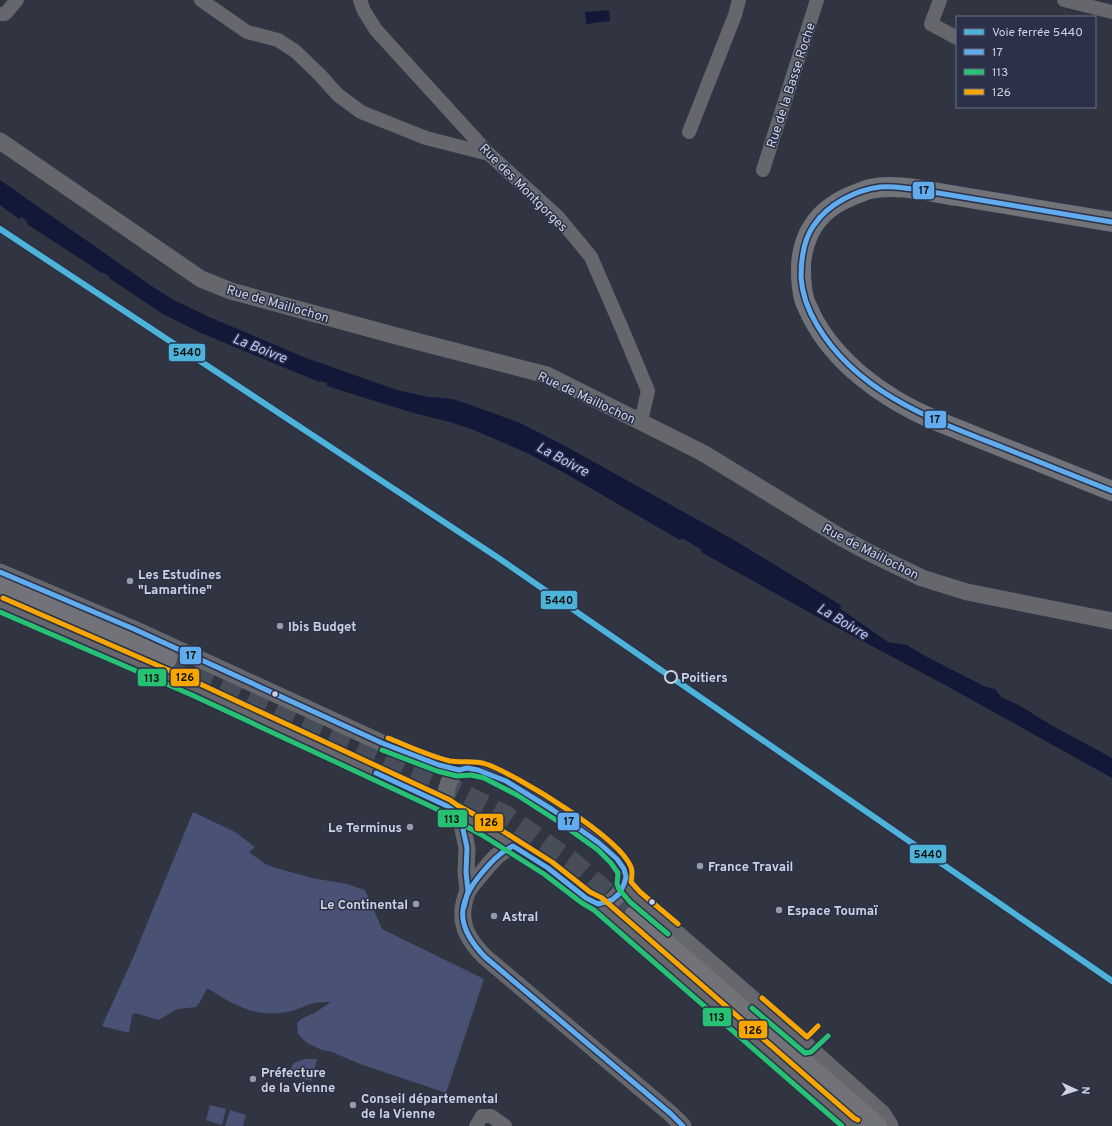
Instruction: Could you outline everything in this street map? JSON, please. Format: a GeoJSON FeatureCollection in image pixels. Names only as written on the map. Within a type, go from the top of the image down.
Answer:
{"type":"FeatureCollection","features":[{"type":"Feature","properties":{"kind":"main road"},"geometry":{"type":"LineString","coordinates":[[1112,222],[902,188],[870,189],[844,199],[826,210],[813,225],[806,239],[801,258],[800,282],[804,300],[810,312],[817,325],[833,347],[869,382],[895,400],[932,419],[1112,491]]}},
{"type":"Feature","properties":{"kind":"main road"},"geometry":{"type":"LineString","coordinates":[[0,587],[167,659]]}},
{"type":"Feature","properties":{"kind":"main road"},"geometry":{"type":"LineString","coordinates":[[634,916],[876,1126]]}},
{"type":"Feature","properties":{"kind":"street"},"geometry":{"type":"LineString","coordinates":[[0,14],[5,14],[17,0]]}},
{"type":"Feature","properties":{"kind":"street"},"geometry":{"type":"LineString","coordinates":[[201,0],[247,32],[278,40],[294,51],[320,75],[338,95],[360,112],[426,138],[489,154]]}},
{"type":"Feature","properties":{"kind":"street","name":"Rue des Montgorges"},"geometry":{"type":"LineString","coordinates":[[360,0],[364,11],[376,30],[489,154],[558,217],[590,257],[648,391],[640,421]]}},
{"type":"Feature","properties":{"kind":"street"},"geometry":{"type":"LineString","coordinates":[[689,132],[735,15],[739,0]]}},
{"type":"Feature","properties":{"kind":"street","name":"Rue de la Basse Roche"},"geometry":{"type":"LineString","coordinates":[[763,170],[817,0]]}},
{"type":"Feature","properties":{"kind":"street"},"geometry":{"type":"LineString","coordinates":[[940,0],[931,24],[956,37]]}},
{"type":"Feature","properties":{"kind":"street"},"geometry":{"type":"LineString","coordinates":[[1064,0],[1112,12]]}},
{"type":"Feature","properties":{"kind":"street","name":"Rue de Maillochon"},"geometry":{"type":"LineString","coordinates":[[0,141],[201,279],[231,290],[389,334],[547,375],[676,438],[721,463],[870,554],[922,578],[967,592],[1112,621]]}},
{"type":"Feature","properties":{"kind":"street"},"geometry":{"type":"LineString","coordinates":[[0,572],[134,629],[382,743],[439,765],[459,770],[468,768],[489,773],[531,795],[599,843],[617,858],[624,869],[626,877],[620,893],[612,900],[598,904]]}},
{"type":"Feature","properties":{"kind":"street"},"geometry":{"type":"LineString","coordinates":[[0,604],[195,689],[454,810],[486,829],[548,868],[586,898],[598,904],[621,926],[850,1124],[855,1126]]}},
{"type":"Feature","properties":{"kind":"street"},"geometry":{"type":"LineString","coordinates":[[459,770],[450,779],[446,793],[454,810],[467,848],[466,872],[468,891]]}},
{"type":"Feature","properties":{"kind":"street"},"geometry":{"type":"LineString","coordinates":[[513,846],[495,856],[468,891],[464,903],[463,915],[467,935],[475,947],[485,957],[672,1114],[683,1126]]}},
{"type":"Feature","properties":{"kind":"street"},"geometry":{"type":"LineString","coordinates":[[624,884],[635,897],[882,1113],[890,1126]]}},
{"type":"Feature","properties":{"kind":"street"},"geometry":{"type":"LineString","coordinates":[[476,1126],[482,1116],[491,1116],[505,1126]]}},
{"type":"Feature","properties":{"kind":"shaded area"},"geometry":{"type":"Polygon","coordinates":[[[193,812],[235,832],[255,847],[249,852],[265,864],[312,878],[347,884],[365,890],[382,929],[484,979],[446,1093],[360,1064],[307,1043],[298,1034],[297,1023],[301,1019],[316,1012],[331,1002],[321,1002],[292,1011],[279,1013],[257,1012],[237,1005],[207,988],[196,1007],[177,1009],[159,1020],[135,1013],[132,1015],[129,1033],[102,1026],[133,958],[193,812]]]}},
{"type":"Feature","properties":{"kind":"shaded area"},"geometry":{"type":"Polygon","coordinates":[[[305,1059],[317,1059],[312,1081],[293,1076],[290,1070],[294,1063],[305,1059]]]}},
{"type":"Feature","properties":{"kind":"shaded area"},"geometry":{"type":"Polygon","coordinates":[[[210,1105],[226,1109],[222,1125],[206,1120],[210,1105]]]}},
{"type":"Feature","properties":{"kind":"shaded area"},"geometry":{"type":"Polygon","coordinates":[[[230,1110],[246,1115],[243,1126],[225,1126],[230,1110]]]}},
{"type":"Feature","properties":{"kind":"water"},"geometry":{"type":"Polygon","coordinates":[[[609,10],[610,21],[586,24],[585,12],[609,10]]]}},
{"type":"Feature","properties":{"kind":"water","name":"La Boivre"},"geometry":{"type":"Polygon","coordinates":[[[0,180],[153,287],[174,300],[209,317],[306,358],[397,390],[429,397],[452,399],[468,404],[520,423],[567,447],[734,540],[842,606],[839,608],[888,642],[907,645],[925,656],[986,687],[995,689],[1001,697],[1022,707],[1051,725],[1112,758],[1112,778],[947,686],[827,622],[701,552],[702,550],[682,538],[680,540],[561,471],[525,452],[474,430],[450,422],[410,412],[327,386],[327,383],[321,381],[319,382],[201,333],[163,314],[109,278],[109,276],[102,273],[27,224],[27,221],[22,217],[19,219],[0,205],[0,180]]]}},
{"type":"Feature","properties":{"kind":"tunnel"},"geometry":{"type":"LineString","coordinates":[[167,659],[432,778],[507,816],[575,864],[634,916]]}},
{"type":"Feature","properties":{"kind":"rail line","name":"5440"},"geometry":{"type":"LineString","coordinates":[[0,229],[497,557],[1112,981]]}},
{"type":"Feature","properties":{"kind":"transit line","name":"17"},"geometry":{"type":"LineString","coordinates":[[1112,222],[914,189],[880,187],[862,191],[843,199],[820,217],[807,237],[801,263],[801,277],[806,302],[817,325],[834,349],[853,369],[875,386],[899,401],[950,426],[1112,491]]}},
{"type":"Feature","properties":{"kind":"transit line","name":"17"},"geometry":{"type":"LineString","coordinates":[[0,572],[134,629],[382,743],[439,765],[459,770],[467,768],[478,770],[506,781],[553,810],[599,843],[617,859],[624,869],[626,877],[620,893],[612,900],[598,904],[586,898],[548,868],[513,846],[496,858],[473,885],[463,906],[465,926],[469,936],[485,957],[671,1114],[683,1126]]}},
{"type":"Feature","properties":{"kind":"transit line","name":"126"},"geometry":{"type":"LineString","coordinates":[[3,598],[198,683],[450,800],[490,823],[552,862],[590,892],[602,898],[858,1120]]}},
{"type":"Feature","properties":{"kind":"transit line","name":"113"},"geometry":{"type":"LineString","coordinates":[[0,612],[192,695],[443,812],[449,817],[482,835],[544,874],[582,903],[594,910],[842,1126]]}},
{"type":"Feature","properties":{"kind":"transit line","name":"126"},"geometry":{"type":"LineString","coordinates":[[388,738],[442,759],[486,764],[501,770],[566,808],[608,840],[623,854],[632,869],[631,882],[640,892],[678,924]]}},
{"type":"Feature","properties":{"kind":"transit line","name":"113"},"geometry":{"type":"LineString","coordinates":[[382,750],[437,771],[457,776],[471,775],[484,778],[517,795],[559,822],[598,850],[611,863],[618,873],[617,884],[619,889],[630,902],[668,934]]}},
{"type":"Feature","properties":{"kind":"transit line","name":"17"},"geometry":{"type":"LineString","coordinates":[[376,773],[447,806],[460,815],[467,848],[466,872],[468,891],[464,907]]}},
{"type":"Feature","properties":{"kind":"transit line","name":"126"},"geometry":{"type":"LineString","coordinates":[[762,998],[807,1037],[818,1026]]}},
{"type":"Feature","properties":{"kind":"transit line","name":"113"},"geometry":{"type":"LineString","coordinates":[[752,1008],[805,1053],[811,1052],[828,1036]]}},
{"type":"Feature","properties":{"kind":"place","name":"Les Estudines \"Lamartine\""},"geometry":{"type":"Point","coordinates":[130,581]}},
{"type":"Feature","properties":{"kind":"place","name":"Ibis Budget"},"geometry":{"type":"Point","coordinates":[280,626]}},
{"type":"Feature","properties":{"kind":"place","name":"Poitiers"},"geometry":{"type":"Point","coordinates":[671,677]}},
{"type":"Feature","properties":{"kind":"place","name":"Le Terminus"},"geometry":{"type":"Point","coordinates":[410,827]}},
{"type":"Feature","properties":{"kind":"place","name":"France Travail"},"geometry":{"type":"Point","coordinates":[700,866]}},
{"type":"Feature","properties":{"kind":"place","name":"Le Continental"},"geometry":{"type":"Point","coordinates":[416,904]}},
{"type":"Feature","properties":{"kind":"place","name":"Espace Toumaï"},"geometry":{"type":"Point","coordinates":[779,910]}},
{"type":"Feature","properties":{"kind":"place","name":"Astral"},"geometry":{"type":"Point","coordinates":[494,916]}},
{"type":"Feature","properties":{"kind":"place","name":"Préfecture de la Vienne"},"geometry":{"type":"Point","coordinates":[253,1079]}},
{"type":"Feature","properties":{"kind":"place","name":"Conseil départemental de la Vienne"},"geometry":{"type":"Point","coordinates":[353,1105]}}]}
